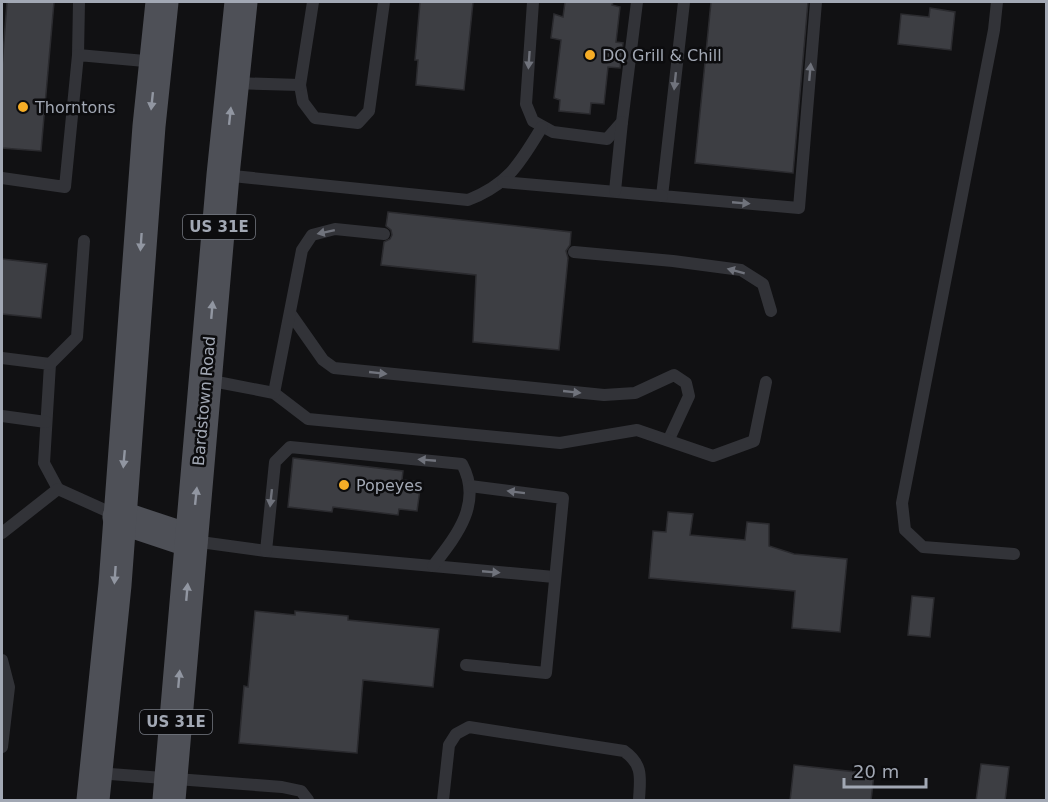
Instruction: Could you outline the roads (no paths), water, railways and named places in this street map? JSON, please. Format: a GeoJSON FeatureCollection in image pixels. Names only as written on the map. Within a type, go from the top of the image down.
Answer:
{"type":"FeatureCollection","features":[{"type":"Feature","properties":{"kind":"main road"},"geometry":{"type":"LineString","coordinates":[[94,787],[115,585],[162,2]]}},
{"type":"Feature","properties":{"kind":"main road","name":"Bardstown Road"},"geometry":{"type":"LineString","coordinates":[[171,789],[191,541],[241,2]]}},
{"type":"Feature","properties":{"kind":"main road"},"geometry":{"type":"LineString","coordinates":[[119,517],[191,541]]}},
{"type":"Feature","properties":{"kind":"lane"},"geometry":{"type":"LineString","coordinates":[[2,178],[65,187],[78,55],[79,2]]}},
{"type":"Feature","properties":{"kind":"lane"},"geometry":{"type":"LineString","coordinates":[[313,2],[300,85],[303,102],[315,118],[358,123],[369,111],[384,2]]}},
{"type":"Feature","properties":{"kind":"lane"},"geometry":{"type":"LineString","coordinates":[[533,2],[526,104],[533,121],[553,132],[607,139],[622,122]]}},
{"type":"Feature","properties":{"kind":"lane"},"geometry":{"type":"LineString","coordinates":[[615,191],[637,2]]}},
{"type":"Feature","properties":{"kind":"lane"},"geometry":{"type":"LineString","coordinates":[[662,196],[684,2]]}},
{"type":"Feature","properties":{"kind":"lane"},"geometry":{"type":"LineString","coordinates":[[503,182],[799,208],[816,2]]}},
{"type":"Feature","properties":{"kind":"lane"},"geometry":{"type":"LineString","coordinates":[[997,2],[994,30],[902,503],[905,530],[923,547],[1014,554]]}},
{"type":"Feature","properties":{"kind":"lane"},"geometry":{"type":"LineString","coordinates":[[78,55],[156,62]]}},
{"type":"Feature","properties":{"kind":"lane"},"geometry":{"type":"LineString","coordinates":[[233,83],[300,85]]}},
{"type":"Feature","properties":{"kind":"lane"},"geometry":{"type":"LineString","coordinates":[[224,176],[468,200],[503,182],[522,159],[542,127]]}},
{"type":"Feature","properties":{"kind":"lane"},"geometry":{"type":"LineString","coordinates":[[274,393],[302,250],[312,235],[335,230],[384,234]]}},
{"type":"Feature","properties":{"kind":"lane"},"geometry":{"type":"LineString","coordinates":[[84,241],[77,337],[50,364],[44,463],[58,489],[119,517]]}},
{"type":"Feature","properties":{"kind":"lane"},"geometry":{"type":"LineString","coordinates":[[574,252],[741,270],[763,284],[771,311]]}},
{"type":"Feature","properties":{"kind":"lane"},"geometry":{"type":"LineString","coordinates":[[290,313],[323,360],[334,368],[604,395],[635,393],[674,375],[686,383],[689,396],[669,440]]}},
{"type":"Feature","properties":{"kind":"lane"},"geometry":{"type":"LineString","coordinates":[[2,358],[50,364]]}},
{"type":"Feature","properties":{"kind":"lane"},"geometry":{"type":"LineString","coordinates":[[206,380],[274,393],[308,419],[560,443],[638,430],[714,456],[754,441],[766,382]]}},
{"type":"Feature","properties":{"kind":"lane"},"geometry":{"type":"LineString","coordinates":[[2,416],[46,422]]}},
{"type":"Feature","properties":{"kind":"lane"},"geometry":{"type":"LineString","coordinates":[[266,551],[275,462],[290,447],[462,464],[470,479],[470,505],[454,539],[433,566]]}},
{"type":"Feature","properties":{"kind":"lane"},"geometry":{"type":"LineString","coordinates":[[466,665],[546,673],[563,498],[470,486]]}},
{"type":"Feature","properties":{"kind":"lane"},"geometry":{"type":"LineString","coordinates":[[2,533],[58,489]]}},
{"type":"Feature","properties":{"kind":"lane"},"geometry":{"type":"LineString","coordinates":[[191,541],[266,551],[554,577]]}},
{"type":"Feature","properties":{"kind":"lane"},"geometry":{"type":"LineString","coordinates":[[2,660],[4,681],[9,687],[2,747]]}},
{"type":"Feature","properties":{"kind":"lane"},"geometry":{"type":"LineString","coordinates":[[443,801],[449,745],[456,734],[469,727],[624,751],[634,758],[640,772],[639,801]]}},
{"type":"Feature","properties":{"kind":"lane"},"geometry":{"type":"LineString","coordinates":[[94,787],[171,789],[282,787],[301,791],[308,801]]}},
{"type":"Feature","properties":{"kind":"place","name":"DQ Grill & Chill"},"geometry":{"type":"Point","coordinates":[590,55]}},
{"type":"Feature","properties":{"kind":"place","name":"Thorntons"},"geometry":{"type":"Point","coordinates":[23,107]}},
{"type":"Feature","properties":{"kind":"place","name":"Popeyes"},"geometry":{"type":"Point","coordinates":[344,485]}}]}
